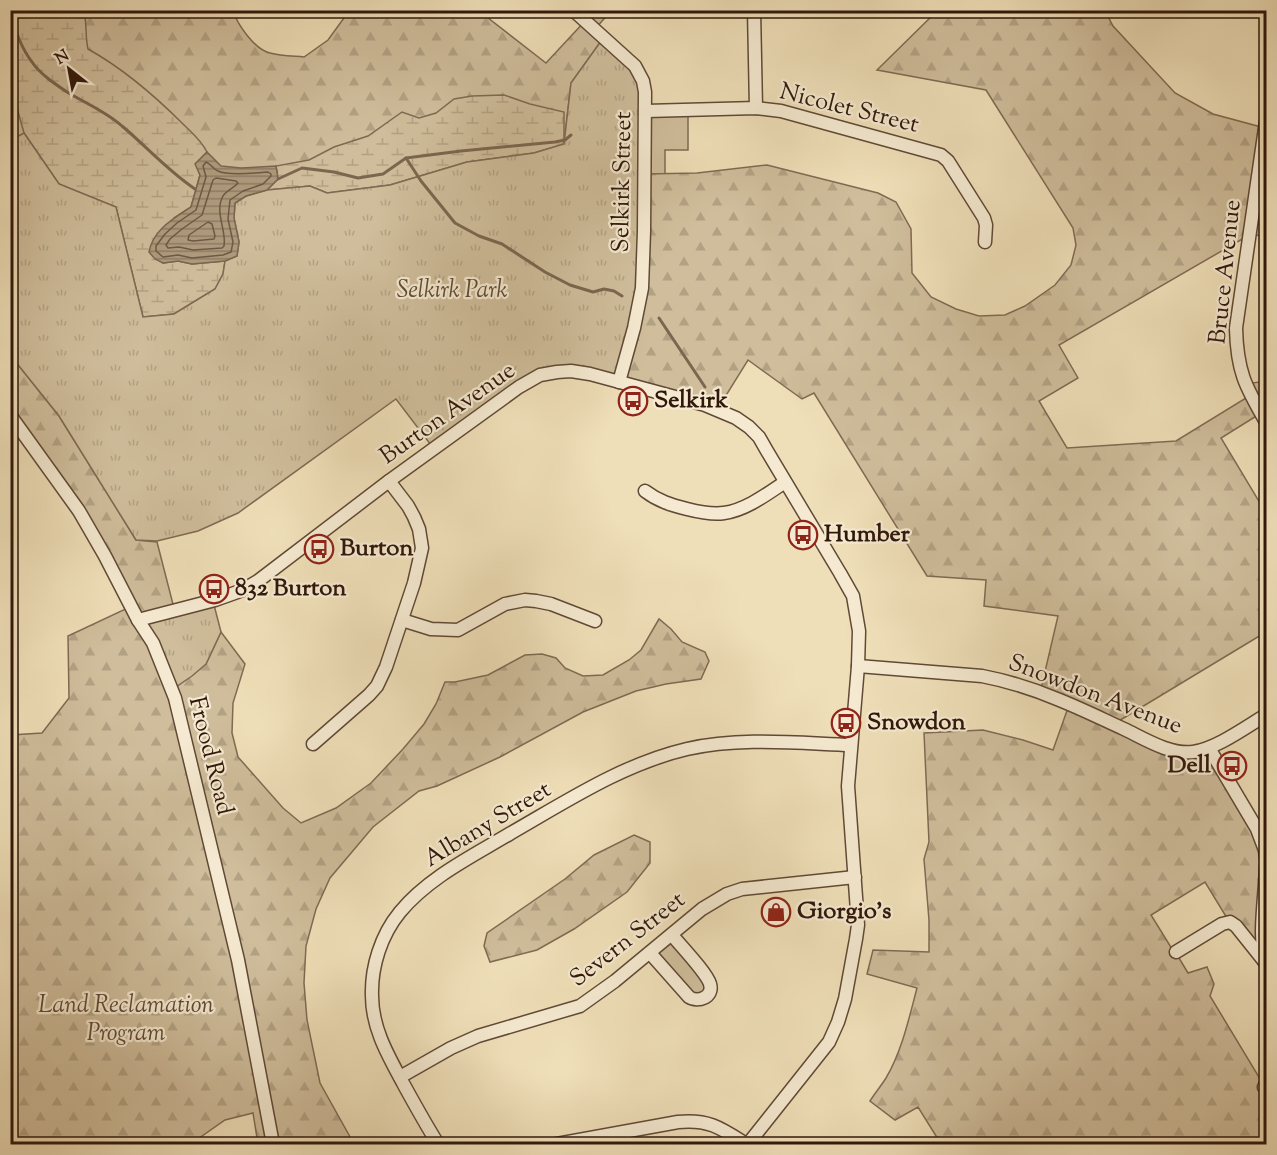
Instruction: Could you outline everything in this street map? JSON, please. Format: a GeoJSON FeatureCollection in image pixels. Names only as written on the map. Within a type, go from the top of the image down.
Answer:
{"type":"FeatureCollection","features":[{"type":"Feature","properties":{"kind":"street","name":"Selkirk Street"},"geometry":{"type":"LineString","coordinates":[[573,10],[635,66],[643,81],[645,92],[645,231],[642,288],[619,382]]}},
{"type":"Feature","properties":{"kind":"street"},"geometry":{"type":"LineString","coordinates":[[754,10],[756,108]]}},
{"type":"Feature","properties":{"kind":"street","name":"Nicolet Street"},"geometry":{"type":"LineString","coordinates":[[646,111],[756,108],[781,111],[941,155],[948,161],[984,218],[985,242]]}},
{"type":"Feature","properties":{"kind":"street","name":"Bruce Avenue"},"geometry":{"type":"LineString","coordinates":[[1266,121],[1236,336],[1237,355],[1245,383],[1266,422]]}},
{"type":"Feature","properties":{"kind":"street","name":"Burton Avenue"},"geometry":{"type":"LineString","coordinates":[[138,620],[243,591],[389,481],[511,393],[540,375],[571,371],[619,382],[705,405],[736,418],[749,427],[759,437],[853,597],[859,631],[848,786],[858,926],[845,999],[829,1042],[747,1144]]}},
{"type":"Feature","properties":{"kind":"street","name":"Frood Road"},"geometry":{"type":"LineString","coordinates":[[10,415],[79,511],[138,620],[153,643],[175,698],[238,960],[273,1144]]}},
{"type":"Feature","properties":{"kind":"street"},"geometry":{"type":"LineString","coordinates":[[313,744],[377,686],[402,620],[419,562],[422,548],[419,529],[408,506],[389,481]]}},
{"type":"Feature","properties":{"kind":"street"},"geometry":{"type":"LineString","coordinates":[[645,491],[665,503],[711,514],[736,510],[785,482]]}},
{"type":"Feature","properties":{"kind":"street"},"geometry":{"type":"LineString","coordinates":[[402,620],[431,629],[458,630],[505,604],[525,600],[551,604],[595,621]]}},
{"type":"Feature","properties":{"kind":"street","name":"Snowdon Avenue"},"geometry":{"type":"LineString","coordinates":[[858,666],[999,679],[1056,698],[1171,750],[1187,753],[1209,748]]}},
{"type":"Feature","properties":{"kind":"street"},"geometry":{"type":"LineString","coordinates":[[1266,715],[1209,748],[1257,829],[1266,858]]}},
{"type":"Feature","properties":{"kind":"street","name":"Albany Street"},"geometry":{"type":"LineString","coordinates":[[438,1144],[387,1054],[376,1025],[372,997],[374,969],[385,935],[391,923],[416,895],[450,870],[572,798],[626,770],[652,760],[716,744],[789,742],[850,745]]}},
{"type":"Feature","properties":{"kind":"street"},"geometry":{"type":"LineString","coordinates":[[1265,962],[1262,919],[1266,866]]}},
{"type":"Feature","properties":{"kind":"street","name":"Severn Street"},"geometry":{"type":"LineString","coordinates":[[400,1077],[478,1036],[580,1006],[672,935],[691,917],[727,894],[742,889],[855,877]]}},
{"type":"Feature","properties":{"kind":"street"},"geometry":{"type":"LineString","coordinates":[[1176,952],[1222,924],[1230,922],[1236,926],[1265,962]]}},
{"type":"Feature","properties":{"kind":"street"},"geometry":{"type":"LineString","coordinates":[[650,952],[688,997],[693,1000],[705,998],[710,992],[711,985],[672,935]]}},
{"type":"Feature","properties":{"kind":"street"},"geometry":{"type":"LineString","coordinates":[[557,1144],[695,1120],[719,1127],[747,1144]]}},
{"type":"Feature","properties":{"kind":"green space"},"geometry":{"type":"Polygon","coordinates":[[[10,11],[84,11],[88,49],[138,83],[202,144],[207,152],[196,164],[200,175],[191,207],[174,218],[163,263],[178,261],[192,264],[225,261],[223,274],[215,289],[174,314],[143,317],[116,207],[59,184],[24,133],[17,108],[11,103],[10,11]]]}},
{"type":"Feature","properties":{"kind":"green space"},"geometry":{"type":"Polygon","coordinates":[[[11,11],[233,11],[247,36],[264,51],[278,55],[304,57],[328,40],[349,11],[479,11],[546,63],[585,21],[574,11],[611,11],[595,29],[604,37],[571,83],[564,144],[225,261],[24,134],[11,140],[11,11]]]}},
{"type":"Feature","properties":{"kind":"green space"},"geometry":{"type":"Polygon","coordinates":[[[937,11],[1105,11],[1113,26],[1175,93],[1213,114],[1265,128],[1266,125],[1266,237],[1251,234],[1059,345],[1078,378],[1039,401],[1067,448],[1176,441],[1251,395],[1245,384],[1266,381],[1266,410],[1221,438],[1266,513],[1266,632],[1112,725],[1153,744],[1209,749],[1265,850],[1264,961],[1230,923],[1205,882],[1151,915],[1188,973],[1207,967],[1214,984],[1210,996],[1265,1087],[1261,1100],[1266,1112],[1266,1139],[1258,1144],[941,1144],[918,1107],[895,1120],[870,1101],[886,1078],[896,1057],[917,988],[867,974],[873,950],[929,952],[924,859],[929,842],[924,733],[983,730],[1053,750],[1069,705],[1040,693],[1058,616],[984,606],[986,580],[927,576],[814,393],[802,399],[748,360],[717,410],[620,384],[646,174],[697,173],[767,165],[878,193],[896,202],[911,229],[912,273],[931,297],[956,309],[979,316],[1005,315],[1025,306],[1055,285],[1071,265],[1076,245],[1073,228],[986,90],[877,70],[937,11]]]}},
{"type":"Feature","properties":{"kind":"green space","name":"Selkirk Park"},"geometry":{"type":"Polygon","coordinates":[[[604,37],[640,73],[646,231],[620,384],[590,375],[540,376],[434,449],[396,399],[238,513],[198,531],[157,541],[136,540],[59,416],[11,356],[11,140],[24,133],[59,184],[116,207],[143,317],[174,314],[215,289],[223,274],[225,261],[237,256],[239,242],[234,218],[235,203],[246,196],[267,190],[310,186],[327,193],[390,185],[467,162],[534,153],[564,144],[571,83],[604,37]]]}},
{"type":"Feature","properties":{"kind":"green space"},"geometry":{"type":"Polygon","coordinates":[[[504,95],[564,112],[564,144],[534,153],[467,162],[390,185],[327,193],[310,186],[267,190],[278,179],[276,166],[309,160],[334,147],[368,136],[402,112],[419,118],[436,113],[454,99],[504,95]]]}},
{"type":"Feature","properties":{"kind":"green space"},"geometry":{"type":"Polygon","coordinates":[[[688,110],[688,150],[665,150],[665,174],[646,174],[647,111],[688,110]]]}},
{"type":"Feature","properties":{"kind":"green space","name":"Land Reclamation Program"},"geometry":{"type":"Polygon","coordinates":[[[11,356],[59,416],[136,540],[157,542],[175,612],[206,664],[221,632],[245,664],[233,703],[232,733],[238,757],[283,808],[301,823],[336,808],[371,783],[424,724],[445,682],[488,675],[525,655],[542,654],[556,658],[565,668],[583,676],[603,675],[641,650],[659,619],[682,642],[705,652],[709,661],[701,679],[636,691],[583,712],[500,757],[437,786],[419,791],[373,827],[330,878],[316,909],[306,946],[304,983],[307,1020],[320,1083],[354,1144],[258,1144],[253,1113],[225,1120],[193,1144],[11,1144],[11,735],[42,733],[69,698],[68,636],[130,607],[104,557],[11,417],[11,356]]]}},
{"type":"Feature","properties":{"kind":"green space"},"geometry":{"type":"Polygon","coordinates":[[[213,601],[221,632],[206,664],[167,693],[138,621],[213,601]]]}},
{"type":"Feature","properties":{"kind":"green space"},"geometry":{"type":"Polygon","coordinates":[[[634,835],[650,842],[650,863],[627,892],[574,929],[537,950],[490,962],[484,946],[487,933],[565,879],[594,855],[634,835]]]}},
{"type":"Feature","properties":{"kind":"green space"},"geometry":{"type":"Polygon","coordinates":[[[672,936],[710,985],[699,999],[652,953],[672,936]]]}},
{"type":"Feature","properties":{"kind":"water"},"geometry":{"type":"Polygon","coordinates":[[[207,152],[221,166],[241,168],[276,166],[278,179],[267,190],[246,196],[235,203],[234,218],[239,242],[237,256],[225,261],[192,264],[178,261],[163,263],[149,252],[151,244],[159,231],[191,207],[200,175],[195,164],[207,152]]]}},
{"type":"Feature","properties":{"kind":"waterway"},"geometry":{"type":"LineString","coordinates":[[10,11],[28,57],[39,71],[67,92],[115,121],[195,189]]}},
{"type":"Feature","properties":{"kind":"waterway"},"geometry":{"type":"LineString","coordinates":[[278,179],[302,168],[358,178],[383,174],[406,158],[555,142],[565,140],[571,135]]}},
{"type":"Feature","properties":{"kind":"waterway"},"geometry":{"type":"LineString","coordinates":[[406,158],[421,181],[455,223],[479,236],[502,244],[570,285],[593,292],[604,289],[614,291],[622,296]]}},
{"type":"Feature","properties":{"kind":"waterway"},"geometry":{"type":"LineString","coordinates":[[659,318],[705,387]]}},
{"type":"Feature","properties":{"kind":"place","name":"Selkirk"},"geometry":{"type":"Point","coordinates":[633,401]}},
{"type":"Feature","properties":{"kind":"place","name":"Humber"},"geometry":{"type":"Point","coordinates":[803,535]}},
{"type":"Feature","properties":{"kind":"place","name":"Burton"},"geometry":{"type":"Point","coordinates":[319,549]}},
{"type":"Feature","properties":{"kind":"place","name":"832 Burton"},"geometry":{"type":"Point","coordinates":[214,589]}},
{"type":"Feature","properties":{"kind":"place","name":"Snowdon"},"geometry":{"type":"Point","coordinates":[846,723]}},
{"type":"Feature","properties":{"kind":"place","name":"Dell"},"geometry":{"type":"Point","coordinates":[1232,766]}},
{"type":"Feature","properties":{"kind":"place","name":"Giorgio's"},"geometry":{"type":"Point","coordinates":[776,912]}}]}
